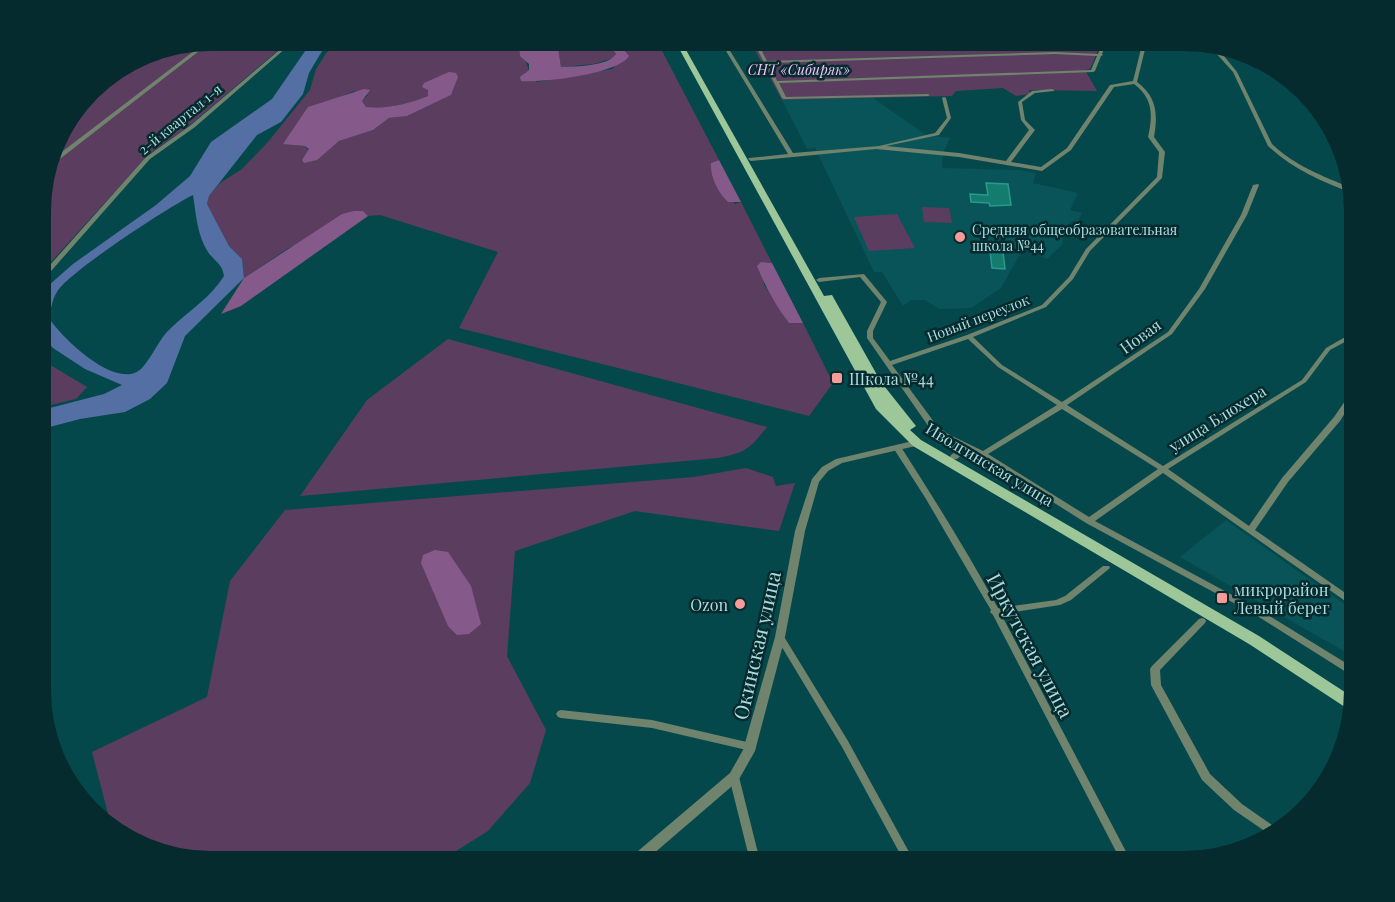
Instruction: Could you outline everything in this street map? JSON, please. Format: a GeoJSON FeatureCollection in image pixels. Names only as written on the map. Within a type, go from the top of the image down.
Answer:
{"type":"FeatureCollection","features":[{"type":"Feature","properties":{"kind":"main road","name":"Иволгинская улица"},"geometry":{"type":"LineString","coordinates":[[684,51],[880,407],[917,443],[1254,640],[1344,699]]}},
{"type":"Feature","properties":{"kind":"main road","name":"Иволгинская улица"},"geometry":{"type":"LineString","coordinates":[[690,51],[857,350],[892,404],[925,440],[1252,630],[1344,690]]}},
{"type":"Feature","properties":{"kind":"street","name":"2-й квартал 1-я"},"geometry":{"type":"LineString","coordinates":[[51,268],[148,158],[193,126],[279,51]]}},
{"type":"Feature","properties":{"kind":"street"},"geometry":{"type":"LineString","coordinates":[[729,51],[791,155]]}},
{"type":"Feature","properties":{"kind":"street"},"geometry":{"type":"LineString","coordinates":[[760,51],[784,98],[928,94]]}},
{"type":"Feature","properties":{"kind":"street"},"geometry":{"type":"LineString","coordinates":[[776,82],[1093,71],[1102,51]]}},
{"type":"Feature","properties":{"kind":"street"},"geometry":{"type":"LineString","coordinates":[[876,147],[1008,163],[1036,169],[1046,167],[1069,149],[1112,86],[1135,82],[1142,51]]}},
{"type":"Feature","properties":{"kind":"street"},"geometry":{"type":"LineString","coordinates":[[61,156],[196,52]]}},
{"type":"Feature","properties":{"kind":"street"},"geometry":{"type":"LineString","coordinates":[[766,62],[1055,53],[1101,55]]}},
{"type":"Feature","properties":{"kind":"street"},"geometry":{"type":"LineString","coordinates":[[1221,55],[1235,72],[1270,145],[1278,154],[1290,163],[1342,186]]}},
{"type":"Feature","properties":{"kind":"street","name":"Новый переулок"},"geometry":{"type":"LineString","coordinates":[[888,364],[969,336],[1044,306],[1071,278],[1088,250],[1160,177],[1162,152],[1151,137],[1156,116],[1151,100],[1143,87],[1135,82]]}},
{"type":"Feature","properties":{"kind":"street"},"geometry":{"type":"LineString","coordinates":[[1008,163],[1032,130],[1023,120],[1020,102],[1034,92],[1052,90]]}},
{"type":"Feature","properties":{"kind":"street"},"geometry":{"type":"LineString","coordinates":[[751,159],[876,147],[937,134],[949,118],[944,98]]}},
{"type":"Feature","properties":{"kind":"street","name":"Новая"},"geometry":{"type":"LineString","coordinates":[[983,454],[1063,405],[1170,333],[1202,289],[1244,215],[1256,185]]}},
{"type":"Feature","properties":{"kind":"street"},"geometry":{"type":"LineString","coordinates":[[819,280],[862,275],[881,297],[884,302],[870,331],[870,338],[934,428],[983,454],[1089,521],[1257,612],[1344,667]]}},
{"type":"Feature","properties":{"kind":"street"},"geometry":{"type":"LineString","coordinates":[[969,336],[1000,366],[1163,469],[1344,596]]}},
{"type":"Feature","properties":{"kind":"street","name":"улица Блюхера"},"geometry":{"type":"LineString","coordinates":[[1089,521],[1163,469],[1304,381],[1328,349],[1344,340]]}},
{"type":"Feature","properties":{"kind":"street"},"geometry":{"type":"LineString","coordinates":[[1250,531],[1285,480],[1344,408]]}},
{"type":"Feature","properties":{"kind":"street","name":"Окинская улица"},"geometry":{"type":"LineString","coordinates":[[648,851],[734,777],[751,747],[780,637],[800,531],[815,481],[825,469],[838,461],[917,443]]}},
{"type":"Feature","properties":{"kind":"street"},"geometry":{"type":"LineString","coordinates":[[954,457],[967,446]]}},
{"type":"Feature","properties":{"kind":"street","name":"Иркутская улица"},"geometry":{"type":"LineString","coordinates":[[898,449],[919,481],[994,612],[1121,851]]}},
{"type":"Feature","properties":{"kind":"street"},"geometry":{"type":"LineString","coordinates":[[994,612],[1057,603],[1068,598],[1106,568]]}},
{"type":"Feature","properties":{"kind":"street"},"geometry":{"type":"LineString","coordinates":[[1202,621],[1155,669],[1156,685],[1206,777],[1238,807],[1267,828]]}},
{"type":"Feature","properties":{"kind":"street"},"geometry":{"type":"LineString","coordinates":[[780,637],[845,744],[904,851]]}},
{"type":"Feature","properties":{"kind":"street"},"geometry":{"type":"LineString","coordinates":[[561,714],[652,724],[751,747]]}},
{"type":"Feature","properties":{"kind":"street"},"geometry":{"type":"LineString","coordinates":[[734,777],[752,851]]}},
{"type":"Feature","properties":{"kind":"shaded area"},"geometry":{"type":"Polygon","coordinates":[[[305,51],[322,51],[309,73],[303,94],[281,122],[257,135],[209,196],[207,204],[229,246],[242,259],[244,278],[185,336],[167,383],[150,399],[125,412],[80,419],[51,427],[51,408],[104,394],[122,385],[85,369],[53,348],[51,346],[51,321],[77,349],[91,360],[119,373],[132,374],[142,368],[167,331],[207,297],[224,276],[222,268],[208,252],[201,239],[193,195],[163,212],[79,270],[55,295],[51,310],[51,283],[73,264],[156,205],[190,176],[211,142],[272,99],[305,51]]]}},
{"type":"Feature","properties":{"kind":"shaded area"},"geometry":{"type":"Polygon","coordinates":[[[520,51],[559,51],[561,67],[591,65],[606,61],[616,54],[614,51],[625,51],[629,56],[610,68],[579,76],[521,81],[520,77],[529,70],[529,64],[520,56],[520,51]]]}},
{"type":"Feature","properties":{"kind":"shaded area"},"geometry":{"type":"Polygon","coordinates":[[[449,72],[456,73],[458,77],[451,95],[407,116],[389,118],[373,130],[339,141],[317,160],[304,163],[302,160],[309,149],[305,146],[283,144],[308,107],[364,89],[370,90],[362,101],[366,107],[390,107],[405,104],[428,96],[428,90],[422,87],[424,83],[449,72]]]}},
{"type":"Feature","properties":{"kind":"shaded area","name":"Средняя общеобразовательная школа №44"},"geometry":{"type":"Polygon","coordinates":[[[873,98],[926,135],[950,138],[943,153],[942,168],[1020,170],[1036,173],[1033,183],[1078,193],[1070,210],[1082,213],[1078,221],[1072,221],[1062,231],[1063,244],[1047,259],[1023,249],[1001,288],[971,308],[939,309],[925,300],[911,300],[903,306],[882,272],[874,272],[815,148],[807,149],[782,100],[873,98]]]}},
{"type":"Feature","properties":{"kind":"shaded area"},"geometry":{"type":"Polygon","coordinates":[[[719,160],[741,202],[728,202],[718,189],[713,179],[711,163],[719,160]]]}},
{"type":"Feature","properties":{"kind":"shaded area"},"geometry":{"type":"Polygon","coordinates":[[[363,211],[368,216],[241,306],[221,314],[244,278],[342,214],[363,211]]]}},
{"type":"Feature","properties":{"kind":"shaded area"},"geometry":{"type":"Polygon","coordinates":[[[761,262],[772,263],[803,323],[789,323],[784,316],[757,266],[761,262]]]}},
{"type":"Feature","properties":{"kind":"shaded area"},"geometry":{"type":"Polygon","coordinates":[[[1226,520],[1344,604],[1344,651],[1180,557],[1226,520]]]}},
{"type":"Feature","properties":{"kind":"shaded area"},"geometry":{"type":"Polygon","coordinates":[[[435,550],[448,552],[471,586],[481,624],[469,634],[457,635],[448,626],[421,563],[423,555],[435,550]]]}},
{"type":"Feature","properties":{"kind":"green space"},"geometry":{"type":"Polygon","coordinates":[[[211,51],[277,51],[189,126],[148,155],[51,262],[52,190],[56,170],[72,131],[98,98],[131,72],[170,56],[211,51]]]}},
{"type":"Feature","properties":{"kind":"green space"},"geometry":{"type":"Polygon","coordinates":[[[328,51],[522,51],[529,71],[524,73],[537,82],[612,69],[623,51],[662,51],[719,160],[711,163],[735,204],[741,202],[772,263],[761,262],[764,285],[789,323],[803,323],[833,383],[809,416],[459,328],[498,252],[380,215],[368,216],[363,211],[287,249],[244,278],[242,259],[229,246],[207,204],[209,196],[220,183],[242,169],[268,142],[310,90],[316,69],[328,51]],[[457,77],[428,90],[428,96],[390,107],[366,107],[362,101],[368,95],[354,91],[334,100],[283,143],[305,146],[317,159],[339,141],[373,130],[389,118],[407,116],[451,95],[457,77]]]}},
{"type":"Feature","properties":{"kind":"green space"},"geometry":{"type":"Polygon","coordinates":[[[559,51],[615,51],[616,57],[594,64],[561,67],[559,51]]]}},
{"type":"Feature","properties":{"kind":"green space","name":"СНТ «Сибиряк»"},"geometry":{"type":"Polygon","coordinates":[[[755,51],[1098,51],[1090,69],[1085,70],[1097,91],[1029,90],[1030,94],[1016,96],[1003,88],[956,91],[952,96],[782,100],[755,51]]]}},
{"type":"Feature","properties":{"kind":"green space"},"geometry":{"type":"Polygon","coordinates":[[[922,207],[949,208],[952,223],[924,222],[922,207]]]}},
{"type":"Feature","properties":{"kind":"green space"},"geometry":{"type":"Polygon","coordinates":[[[897,214],[915,248],[869,251],[854,217],[897,214]]]}},
{"type":"Feature","properties":{"kind":"green space"},"geometry":{"type":"Polygon","coordinates":[[[448,339],[767,427],[746,449],[718,458],[300,496],[367,400],[448,339]]]}},
{"type":"Feature","properties":{"kind":"green space"},"geometry":{"type":"Polygon","coordinates":[[[51,365],[87,387],[76,399],[51,405],[51,365]]]}},
{"type":"Feature","properties":{"kind":"green space"},"geometry":{"type":"Polygon","coordinates":[[[746,468],[773,477],[776,486],[795,483],[779,531],[635,511],[515,551],[507,656],[546,730],[530,783],[488,831],[456,851],[190,850],[160,843],[140,834],[108,812],[92,752],[207,697],[230,581],[285,510],[694,477],[746,468]]]}},
{"type":"Feature","properties":{"kind":"building"},"geometry":{"type":"Polygon","coordinates":[[[986,183],[1008,184],[1011,205],[990,206],[989,203],[971,202],[970,194],[988,195],[986,183]]]}},
{"type":"Feature","properties":{"kind":"building"},"geometry":{"type":"Polygon","coordinates":[[[990,251],[1003,252],[1005,269],[992,268],[990,251]]]}},
{"type":"Feature","properties":{"kind":"place","name":"Средняя общеобразовательная школа №44"},"geometry":{"type":"Point","coordinates":[960,237]}},
{"type":"Feature","properties":{"kind":"place","name":"Школа №44"},"geometry":{"type":"Point","coordinates":[837,378]}},
{"type":"Feature","properties":{"kind":"place","name":"микрорайон Левый берег"},"geometry":{"type":"Point","coordinates":[1222,598]}},
{"type":"Feature","properties":{"kind":"place","name":"Ozon"},"geometry":{"type":"Point","coordinates":[740,604]}}]}
